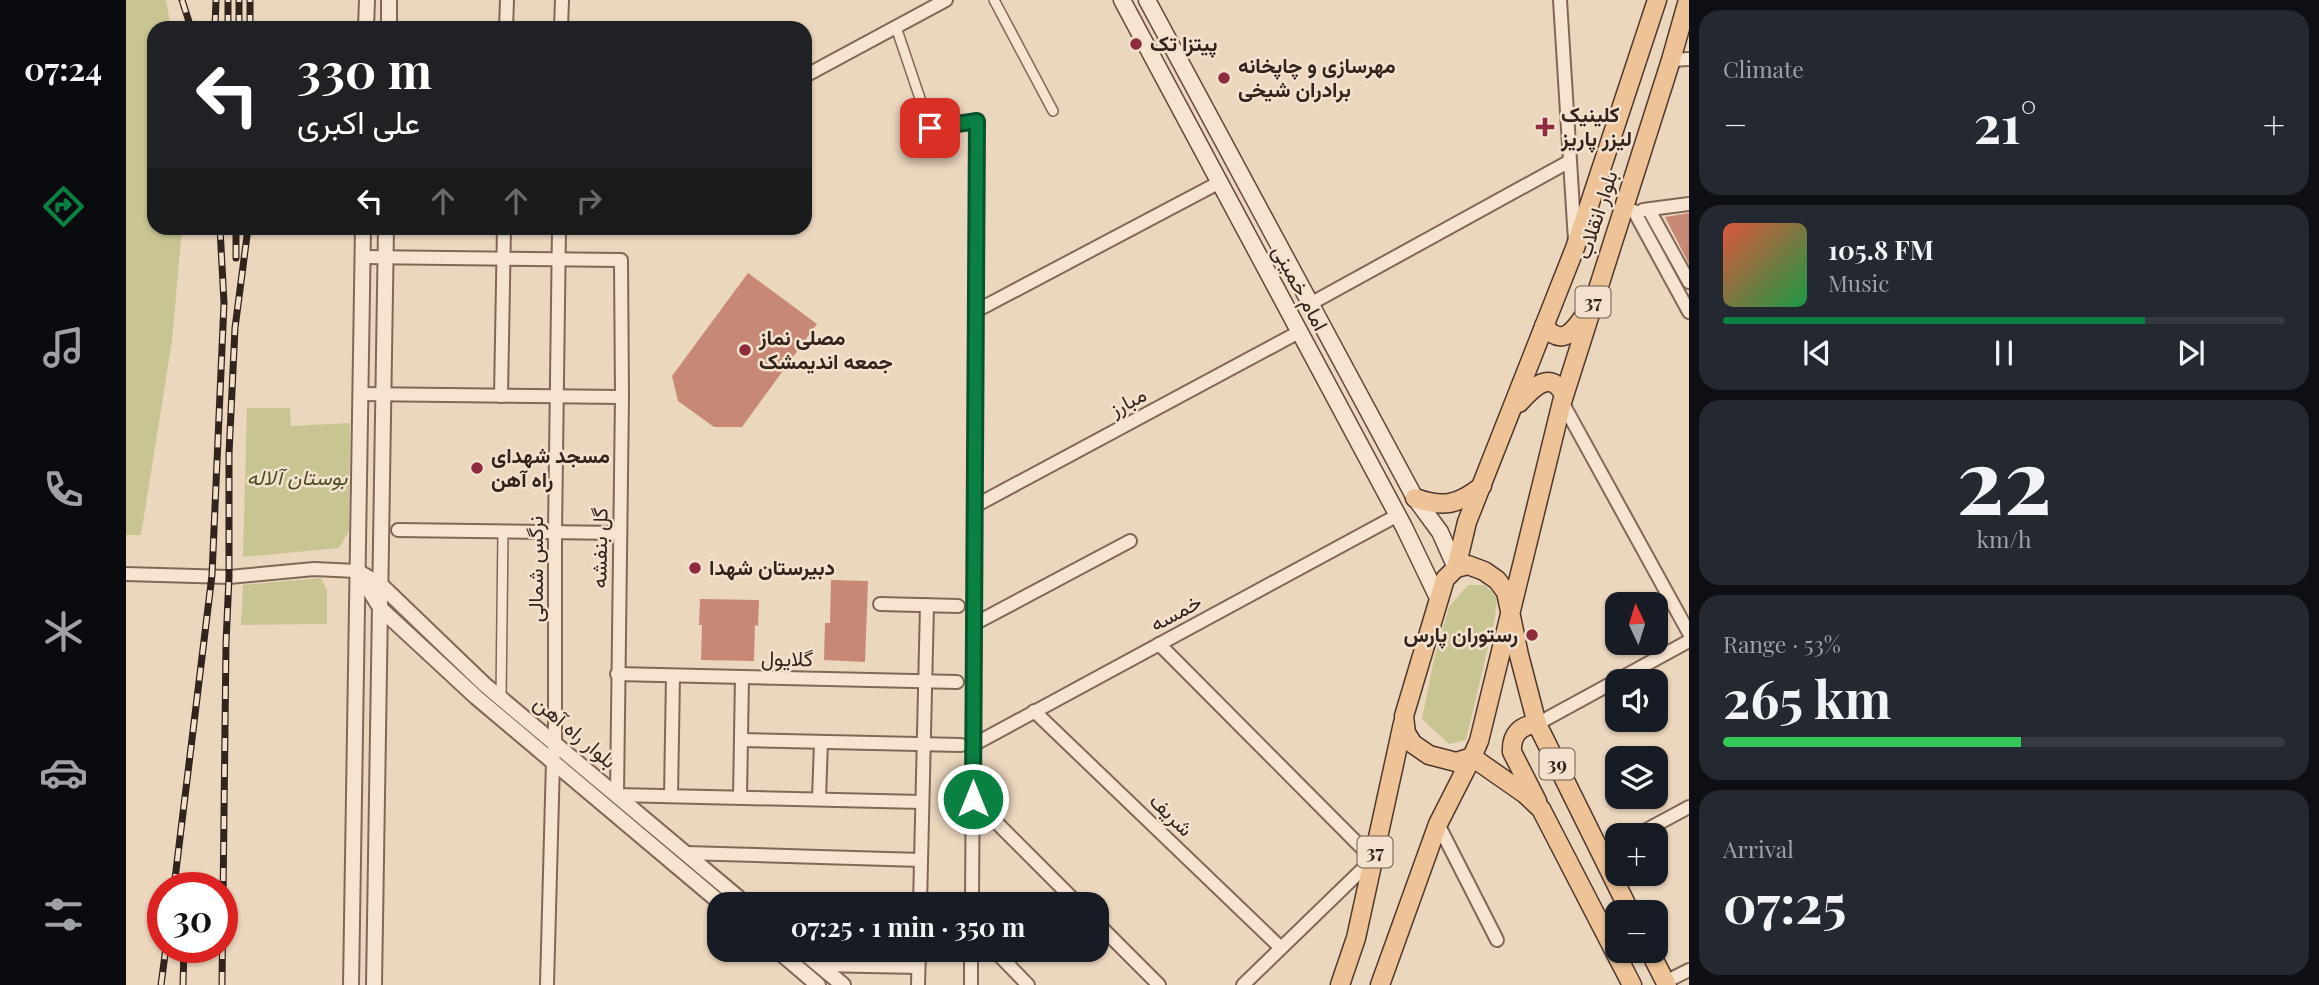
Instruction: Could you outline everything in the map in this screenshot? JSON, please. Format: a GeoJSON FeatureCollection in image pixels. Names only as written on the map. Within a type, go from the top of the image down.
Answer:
{"type":"FeatureCollection","features":[{"type":"Feature","properties":{"kind":"main road","name":"امام خمینی"},"geometry":{"type":"LineString","coordinates":[[1122,0],[1398,515],[1438,598]]}},
{"type":"Feature","properties":{"kind":"main road","name":"امام خمینی"},"geometry":{"type":"LineString","coordinates":[[1147,0],[1415,498],[1440,532],[1456,568]]}},
{"type":"Feature","properties":{"kind":"main road","name":"بلوار انقلاب"},"geometry":{"type":"LineString","coordinates":[[1456,568],[1467,522],[1575,248],[1657,0]]}},
{"type":"Feature","properties":{"kind":"main road","name":"بلوار انقلاب"},"geometry":{"type":"LineString","coordinates":[[1510,608],[1563,399],[1594,302],[1680,60],[1688,0]]}},
{"type":"Feature","properties":{"kind":"main road"},"geometry":{"type":"LineString","coordinates":[[1544,326],[1552,334],[1568,334],[1594,302]]}},
{"type":"Feature","properties":{"kind":"main road"},"geometry":{"type":"LineString","coordinates":[[1511,412],[1539,384],[1545,382],[1557,385],[1563,399]]}},
{"type":"Feature","properties":{"kind":"main road"},"geometry":{"type":"LineString","coordinates":[[1415,498],[1432,504],[1450,504],[1468,498],[1482,486]]}},
{"type":"Feature","properties":{"kind":"main road"},"geometry":{"type":"LineString","coordinates":[[1456,568],[1468,565],[1497,580],[1506,592],[1510,608]]}},
{"type":"Feature","properties":{"kind":"main road","name":"37"},"geometry":{"type":"LineString","coordinates":[[1340,985],[1356,938],[1404,716],[1438,598],[1445,579],[1456,568]]}},
{"type":"Feature","properties":{"kind":"main road","name":"39"},"geometry":{"type":"LineString","coordinates":[[1510,608],[1537,724],[1605,843]]}},
{"type":"Feature","properties":{"kind":"main road","name":"37"},"geometry":{"type":"LineString","coordinates":[[1380,985],[1438,824],[1479,741],[1510,608]]}},
{"type":"Feature","properties":{"kind":"main road"},"geometry":{"type":"LineString","coordinates":[[1404,716],[1406,733],[1413,744],[1429,755],[1457,762],[1472,757]]}},
{"type":"Feature","properties":{"kind":"main road"},"geometry":{"type":"LineString","coordinates":[[1537,724],[1523,727],[1517,732],[1511,745],[1541,809]]}},
{"type":"Feature","properties":{"kind":"main road","name":"39"},"geometry":{"type":"LineString","coordinates":[[1472,757],[1525,794],[1541,809],[1632,985]]}},
{"type":"Feature","properties":{"kind":"main road"},"geometry":{"type":"LineString","coordinates":[[1656,963],[1666,984]]}},
{"type":"Feature","properties":{"kind":"street"},"geometry":{"type":"LineString","coordinates":[[366,21],[367,0]]}},
{"type":"Feature","properties":{"kind":"street"},"geometry":{"type":"LineString","coordinates":[[388,21],[389,0]]}},
{"type":"Feature","properties":{"kind":"street"},"geometry":{"type":"LineString","coordinates":[[506,0],[506,21]]}},
{"type":"Feature","properties":{"kind":"street"},"geometry":{"type":"LineString","coordinates":[[561,21],[562,0]]}},
{"type":"Feature","properties":{"kind":"street"},"geometry":{"type":"LineString","coordinates":[[812,72],[946,0]]}},
{"type":"Feature","properties":{"kind":"street"},"geometry":{"type":"LineString","coordinates":[[994,0],[1053,111]]}},
{"type":"Feature","properties":{"kind":"street"},"geometry":{"type":"LineString","coordinates":[[1560,0],[1575,248]]}},
{"type":"Feature","properties":{"kind":"street"},"geometry":{"type":"LineString","coordinates":[[896,27],[930,128],[977,121],[974,624],[967,745],[973,799],[972,892]]}},
{"type":"Feature","properties":{"kind":"street"},"geometry":{"type":"LineString","coordinates":[[1310,304],[1570,161]]}},
{"type":"Feature","properties":{"kind":"street"},"geometry":{"type":"LineString","coordinates":[[976,311],[1220,182]]}},
{"type":"Feature","properties":{"kind":"street"},"geometry":{"type":"LineString","coordinates":[[1689,204],[1628,212],[1689,312]]}},
{"type":"Feature","properties":{"kind":"street"},"geometry":{"type":"LineString","coordinates":[[1649,210],[1689,282]]}},
{"type":"Feature","properties":{"kind":"street"},"geometry":{"type":"LineString","coordinates":[[351,985],[363,235]]}},
{"type":"Feature","properties":{"kind":"street"},"geometry":{"type":"LineString","coordinates":[[374,985],[386,235]]}},
{"type":"Feature","properties":{"kind":"street"},"geometry":{"type":"LineString","coordinates":[[501,396],[504,235]]}},
{"type":"Feature","properties":{"kind":"street","name":"نرگس شمالی"},"geometry":{"type":"LineString","coordinates":[[547,985],[555,743],[559,235]]}},
{"type":"Feature","properties":{"kind":"street"},"geometry":{"type":"LineString","coordinates":[[363,257],[558,260]]}},
{"type":"Feature","properties":{"kind":"street","name":"گل بنفشه"},"geometry":{"type":"LineString","coordinates":[[558,260],[621,260],[617,795]]}},
{"type":"Feature","properties":{"kind":"street","name":"مبارز"},"geometry":{"type":"LineString","coordinates":[[975,506],[1299,332]]}},
{"type":"Feature","properties":{"kind":"street"},"geometry":{"type":"LineString","coordinates":[[360,394],[622,397]]}},
{"type":"Feature","properties":{"kind":"street"},"geometry":{"type":"LineString","coordinates":[[1563,399],[1689,633]]}},
{"type":"Feature","properties":{"kind":"street","name":"خمسه"},"geometry":{"type":"LineString","coordinates":[[967,745],[1398,515]]}},
{"type":"Feature","properties":{"kind":"street"},"geometry":{"type":"LineString","coordinates":[[398,530],[619,533]]}},
{"type":"Feature","properties":{"kind":"street"},"geometry":{"type":"LineString","coordinates":[[501,698],[503,531]]}},
{"type":"Feature","properties":{"kind":"street"},"geometry":{"type":"LineString","coordinates":[[974,624],[1130,541]]}},
{"type":"Feature","properties":{"kind":"street"},"geometry":{"type":"LineString","coordinates":[[126,574],[229,577],[314,569],[357,571]]}},
{"type":"Feature","properties":{"kind":"street","name":"بلوار راه آهن"},"geometry":{"type":"LineString","coordinates":[[357,571],[381,585],[501,698],[732,892]]}},
{"type":"Feature","properties":{"kind":"street","name":"بلوار راه آهن"},"geometry":{"type":"LineString","coordinates":[[357,571],[381,609],[476,697],[708,892]]}},
{"type":"Feature","properties":{"kind":"street"},"geometry":{"type":"LineString","coordinates":[[880,604],[958,606]]}},
{"type":"Feature","properties":{"kind":"street"},"geometry":{"type":"LineString","coordinates":[[920,892],[927,605]]}},
{"type":"Feature","properties":{"kind":"street"},"geometry":{"type":"LineString","coordinates":[[1537,724],[1689,641]]}},
{"type":"Feature","properties":{"kind":"street"},"geometry":{"type":"LineString","coordinates":[[1159,644],[1373,859],[1243,985]]}},
{"type":"Feature","properties":{"kind":"street","name":"گلایول"},"geometry":{"type":"LineString","coordinates":[[617,674],[957,682]]}},
{"type":"Feature","properties":{"kind":"street"},"geometry":{"type":"LineString","coordinates":[[671,796],[673,676]]}},
{"type":"Feature","properties":{"kind":"street"},"geometry":{"type":"LineString","coordinates":[[740,797],[743,677]]}},
{"type":"Feature","properties":{"kind":"street","name":"شریف"},"geometry":{"type":"LineString","coordinates":[[1034,711],[1281,948]]}},
{"type":"Feature","properties":{"kind":"street"},"geometry":{"type":"LineString","coordinates":[[741,740],[967,745]]}},
{"type":"Feature","properties":{"kind":"street"},"geometry":{"type":"LineString","coordinates":[[819,799],[821,742]]}},
{"type":"Feature","properties":{"kind":"street"},"geometry":{"type":"LineString","coordinates":[[617,795],[922,802]]}},
{"type":"Feature","properties":{"kind":"street"},"geometry":{"type":"LineString","coordinates":[[973,799],[1066,892]]}},
{"type":"Feature","properties":{"kind":"street"},"geometry":{"type":"LineString","coordinates":[[1659,823],[1689,807]]}},
{"type":"Feature","properties":{"kind":"street"},"geometry":{"type":"LineString","coordinates":[[1438,824],[1497,940]]}},
{"type":"Feature","properties":{"kind":"street"},"geometry":{"type":"LineString","coordinates":[[686,853],[921,860]]}},
{"type":"Feature","properties":{"kind":"street"},"geometry":{"type":"LineString","coordinates":[[352,922],[375,922]]}},
{"type":"Feature","properties":{"kind":"street"},"geometry":{"type":"LineString","coordinates":[[1109,935],[1159,985]]}},
{"type":"Feature","properties":{"kind":"street"},"geometry":{"type":"LineString","coordinates":[[791,962],[818,985]]}},
{"type":"Feature","properties":{"kind":"street"},"geometry":{"type":"LineString","coordinates":[[815,962],[843,985]]}},
{"type":"Feature","properties":{"kind":"street"},"geometry":{"type":"LineString","coordinates":[[918,962],[918,985]]}},
{"type":"Feature","properties":{"kind":"street"},"geometry":{"type":"LineString","coordinates":[[971,962],[971,985]]}},
{"type":"Feature","properties":{"kind":"street"},"geometry":{"type":"LineString","coordinates":[[1005,962],[1028,985]]}},
{"type":"Feature","properties":{"kind":"street"},"geometry":{"type":"LineString","coordinates":[[818,965],[918,967]]}},
{"type":"Feature","properties":{"kind":"street"},"geometry":{"type":"LineString","coordinates":[[1666,984],[1689,970]]}},
{"type":"Feature","properties":{"kind":"green space"},"geometry":{"type":"Polygon","coordinates":[[[126,0],[166,0],[170,21],[147,21],[147,235],[181,235],[172,341],[141,535],[126,535],[126,0]]]}},
{"type":"Feature","properties":{"kind":"green space","name":"بوستان آلاله"},"geometry":{"type":"Polygon","coordinates":[[[247,408],[290,408],[291,426],[350,423],[349,531],[339,548],[243,557],[247,408]]]}},
{"type":"Feature","properties":{"kind":"green space"},"geometry":{"type":"Polygon","coordinates":[[[321,578],[327,590],[327,624],[241,625],[243,585],[321,578]]]}},
{"type":"Feature","properties":{"kind":"green space"},"geometry":{"type":"Polygon","coordinates":[[[1468,585],[1484,585],[1497,596],[1495,618],[1466,740],[1449,744],[1422,719],[1434,659],[1449,607],[1468,585]]]}},
{"type":"Feature","properties":{"kind":"building"},"geometry":{"type":"Polygon","coordinates":[[[1689,213],[1689,264],[1665,217],[1689,213]]]}},
{"type":"Feature","properties":{"kind":"building","name":"مصلی نماز جمعه اندیمشک"},"geometry":{"type":"Polygon","coordinates":[[[748,273],[817,324],[742,427],[714,427],[678,401],[672,376],[748,273]]]}},
{"type":"Feature","properties":{"kind":"building"},"geometry":{"type":"Polygon","coordinates":[[[831,580],[868,581],[865,662],[824,660],[825,623],[830,623],[831,580]]]}},
{"type":"Feature","properties":{"kind":"building"},"geometry":{"type":"Polygon","coordinates":[[[700,599],[759,600],[754,661],[701,660],[700,599]]]}},
{"type":"Feature","properties":{"kind":"railway"},"geometry":{"type":"LineString","coordinates":[[182,0],[189,21]]}},
{"type":"Feature","properties":{"kind":"railway"},"geometry":{"type":"LineString","coordinates":[[215,21],[216,0]]}},
{"type":"Feature","properties":{"kind":"railway"},"geometry":{"type":"LineString","coordinates":[[228,0],[228,21]]}},
{"type":"Feature","properties":{"kind":"railway"},"geometry":{"type":"LineString","coordinates":[[239,0],[239,21]]}},
{"type":"Feature","properties":{"kind":"railway"},"geometry":{"type":"LineString","coordinates":[[250,0],[250,21]]}},
{"type":"Feature","properties":{"kind":"railway"},"geometry":{"type":"LineString","coordinates":[[176,872],[212,575],[224,303],[220,235]]}},
{"type":"Feature","properties":{"kind":"railway"},"geometry":{"type":"LineString","coordinates":[[236,235],[236,258]]}},
{"type":"Feature","properties":{"kind":"railway"},"geometry":{"type":"LineString","coordinates":[[222,985],[229,454],[235,328],[247,235]]}},
{"type":"Feature","properties":{"kind":"railway"},"geometry":{"type":"LineString","coordinates":[[161,985],[164,963]]}},
{"type":"Feature","properties":{"kind":"railway"},"geometry":{"type":"LineString","coordinates":[[183,985],[184,963]]}},
{"type":"Feature","properties":{"kind":"place","name":"پیتزا تک"},"geometry":{"type":"Point","coordinates":[1136,44]}},
{"type":"Feature","properties":{"kind":"place","name":"مهرسازی و چاپخانه برادران شیخی"},"geometry":{"type":"Point","coordinates":[1224,78]}},
{"type":"Feature","properties":{"kind":"place","name":"کلینیک لیزر پاریز"},"geometry":{"type":"Point","coordinates":[1545,127]}},
{"type":"Feature","properties":{"kind":"place","name":"مصلی نماز جمعه اندیمشک"},"geometry":{"type":"Point","coordinates":[745,350]}},
{"type":"Feature","properties":{"kind":"place","name":"مسجد شهدای راه آهن"},"geometry":{"type":"Point","coordinates":[477,468]}},
{"type":"Feature","properties":{"kind":"place","name":"دبیرستان شهدا"},"geometry":{"type":"Point","coordinates":[695,568]}},
{"type":"Feature","properties":{"kind":"place","name":"رستوران پارس"},"geometry":{"type":"Point","coordinates":[1532,635]}},
{"type":"Feature","properties":{"kind":"route"},"geometry":{"type":"LineString","coordinates":[[930,128],[977,121],[973,799]]}}]}
